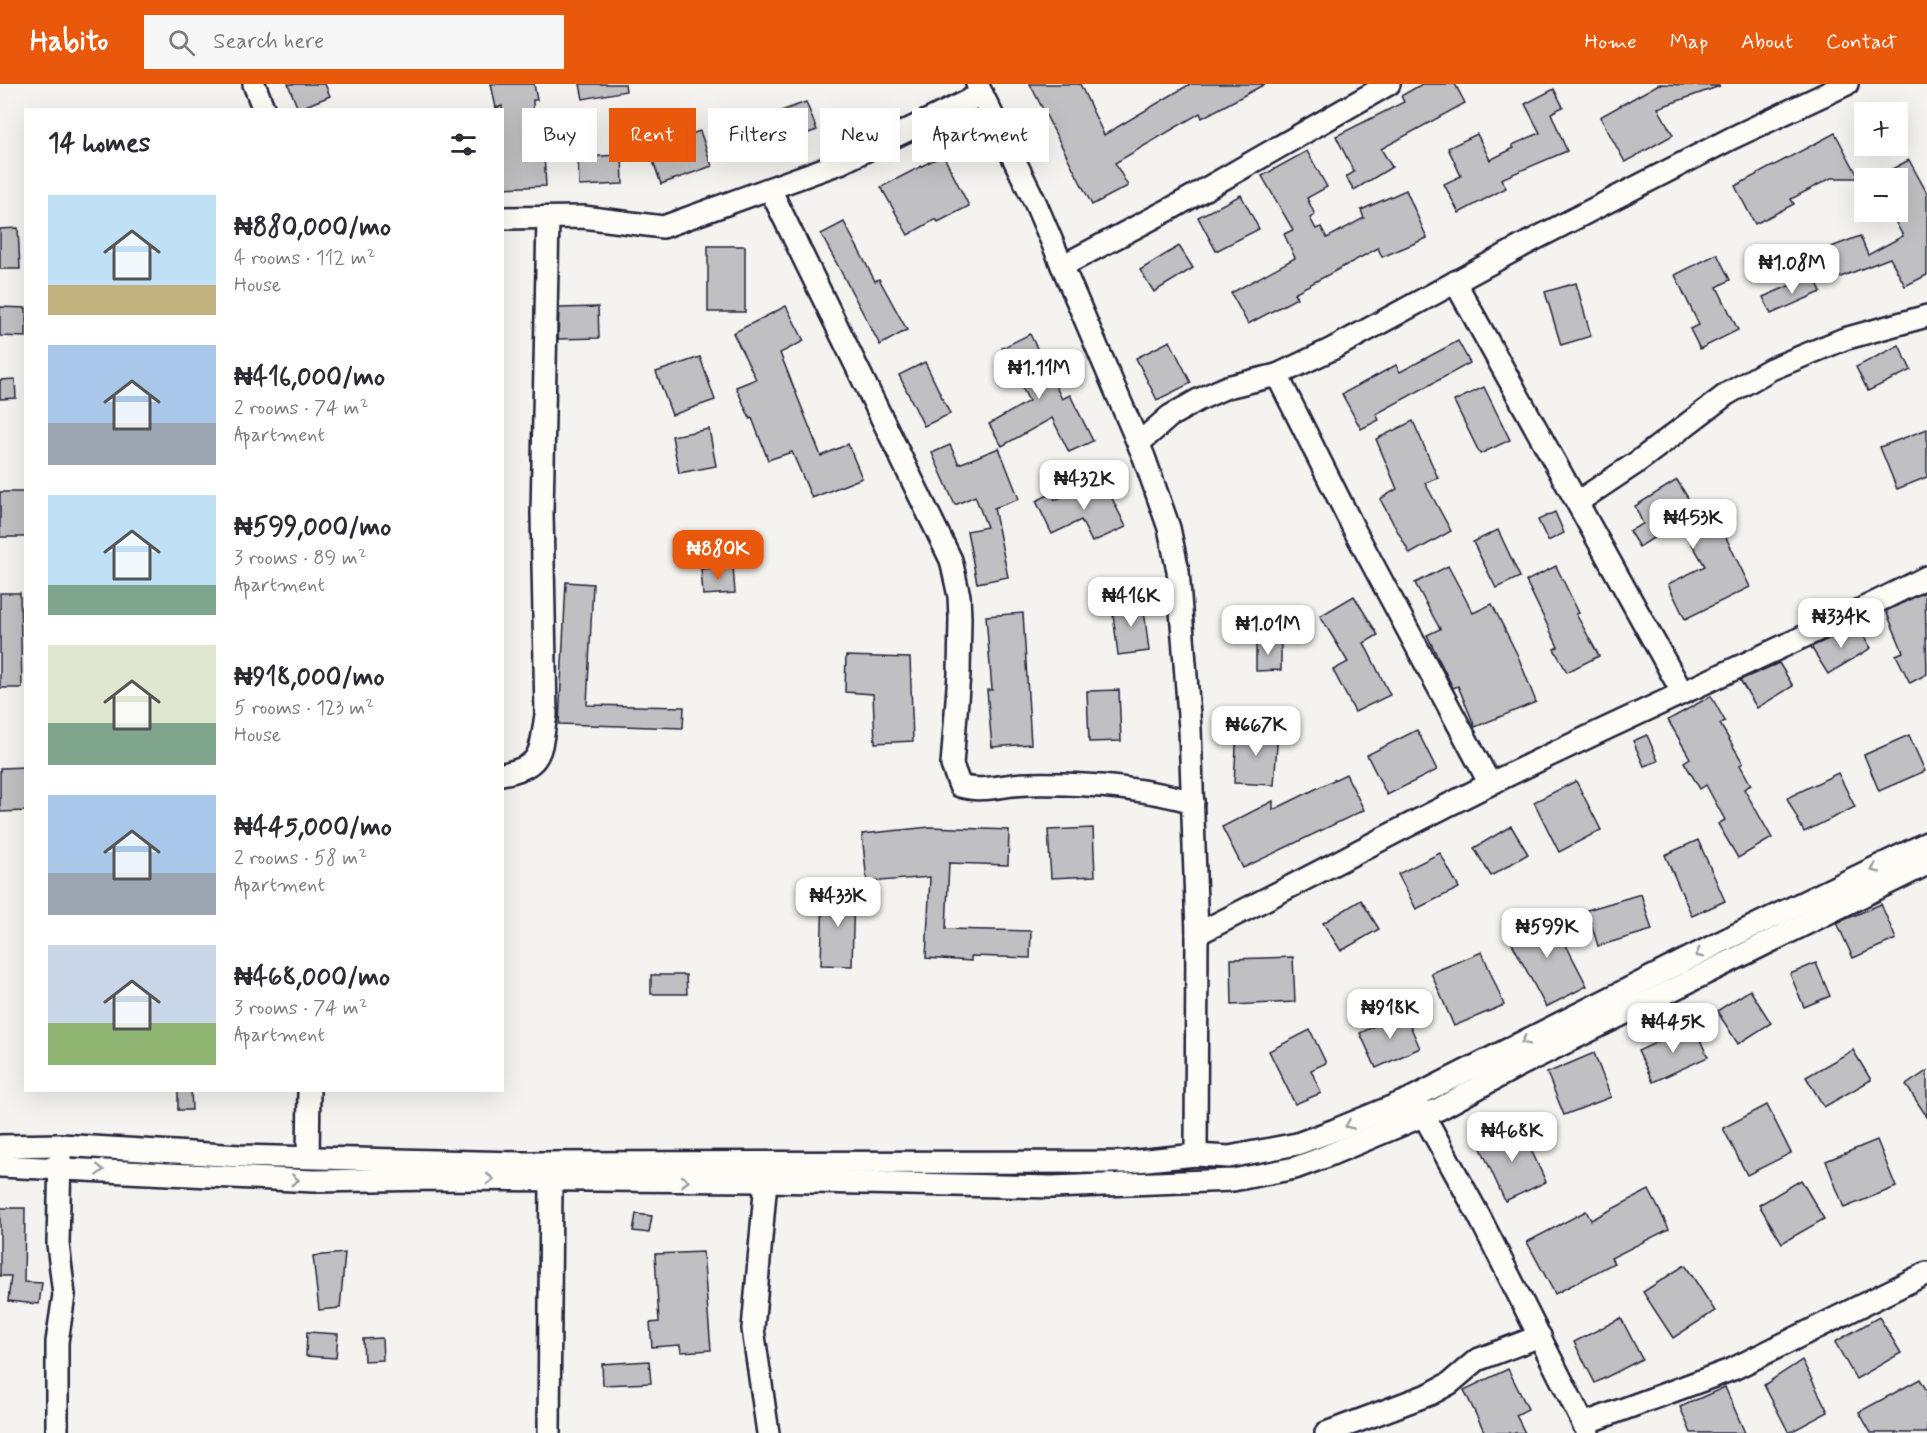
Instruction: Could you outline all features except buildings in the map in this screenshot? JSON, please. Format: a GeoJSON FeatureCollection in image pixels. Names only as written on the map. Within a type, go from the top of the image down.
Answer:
{"type":"FeatureCollection","features":[{"type":"Feature","properties":{"kind":"street"},"geometry":{"type":"LineString","coordinates":[[254,84],[263,108]]}},
{"type":"Feature","properties":{"kind":"street"},"geometry":{"type":"LineString","coordinates":[[1062,266],[1174,207],[1389,84]]}},
{"type":"Feature","properties":{"kind":"street"},"geometry":{"type":"LineString","coordinates":[[1139,443],[1170,416],[1198,400],[1227,387],[1277,375],[1332,349],[1455,282],[1732,138],[1847,84]]}},
{"type":"Feature","properties":{"kind":"street"},"geometry":{"type":"LineString","coordinates":[[504,218],[583,218],[663,227],[840,163],[980,89],[1035,202],[1139,443],[1160,495],[1178,571],[1193,802],[1197,934],[1196,1155]]}},
{"type":"Feature","properties":{"kind":"street"},"geometry":{"type":"LineString","coordinates":[[770,189],[951,560],[959,596],[960,618],[959,674],[952,765],[960,786],[972,790],[1026,784],[1099,785],[1148,790],[1193,802]]}},
{"type":"Feature","properties":{"kind":"street"},"geometry":{"type":"LineString","coordinates":[[504,774],[528,769],[541,743],[546,715],[542,513],[548,218]]}},
{"type":"Feature","properties":{"kind":"street"},"geometry":{"type":"LineString","coordinates":[[1455,282],[1579,501],[1682,692]]}},
{"type":"Feature","properties":{"kind":"street"},"geometry":{"type":"LineString","coordinates":[[1579,501],[1636,463],[1727,394],[1771,369],[1844,339],[1927,316]]}},
{"type":"Feature","properties":{"kind":"street"},"geometry":{"type":"LineString","coordinates":[[1277,375],[1356,532],[1490,784]]}},
{"type":"Feature","properties":{"kind":"street"},"geometry":{"type":"LineString","coordinates":[[1197,934],[1490,784],[1682,692],[1830,626],[1927,577]]}},
{"type":"Feature","properties":{"kind":"street"},"geometry":{"type":"LineString","coordinates":[[0,1146],[60,1145],[308,1157],[520,1163],[1127,1162],[1196,1155],[1229,1157],[1297,1144],[1419,1106],[1731,937],[1927,843]]}},
{"type":"Feature","properties":{"kind":"street"},"geometry":{"type":"LineString","coordinates":[[0,1166],[314,1181],[766,1181],[1052,1187],[1233,1180],[1295,1168],[1419,1106],[1927,864]]}},
{"type":"Feature","properties":{"kind":"street"},"geometry":{"type":"LineString","coordinates":[[308,1157],[309,1092]]}},
{"type":"Feature","properties":{"kind":"street"},"geometry":{"type":"LineString","coordinates":[[1419,1106],[1479,1216],[1586,1428],[1733,1369],[1927,1273]]}},
{"type":"Feature","properties":{"kind":"street"},"geometry":{"type":"LineString","coordinates":[[57,1433],[57,1342],[64,1295],[58,1245],[60,1145]]}},
{"type":"Feature","properties":{"kind":"street"},"geometry":{"type":"LineString","coordinates":[[549,1433],[551,1180]]}},
{"type":"Feature","properties":{"kind":"street"},"geometry":{"type":"LineString","coordinates":[[766,1181],[753,1329],[768,1433]]}},
{"type":"Feature","properties":{"kind":"street"},"geometry":{"type":"LineString","coordinates":[[1326,1433],[1389,1412],[1430,1394],[1450,1383],[1477,1360],[1540,1336]]}}]}
